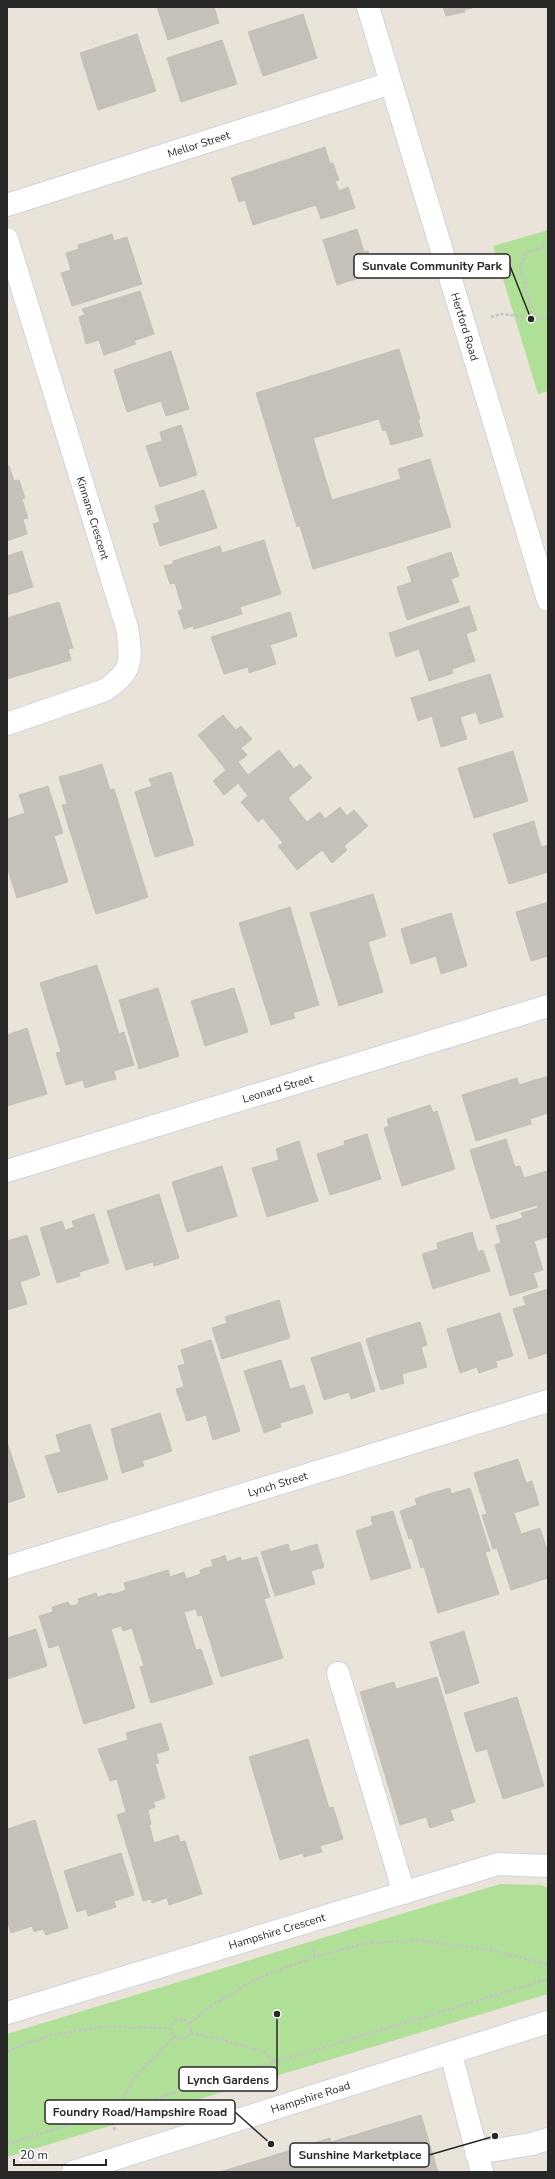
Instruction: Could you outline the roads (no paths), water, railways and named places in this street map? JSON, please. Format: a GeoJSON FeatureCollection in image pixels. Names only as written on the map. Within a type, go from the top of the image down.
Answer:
{"type":"FeatureCollection","features":[{"type":"Feature","properties":{"kind":"street","name":"Hertford Road"},"geometry":{"type":"LineString","coordinates":[[368,7],[548,600]]}},
{"type":"Feature","properties":{"kind":"street","name":"Mellor Street"},"geometry":{"type":"LineString","coordinates":[[7,204],[391,83]]}},
{"type":"Feature","properties":{"kind":"street","name":"Kinnane Crescent"},"geometry":{"type":"LineString","coordinates":[[7,239],[125,620],[130,650],[128,670],[105,690],[7,724]]}},
{"type":"Feature","properties":{"kind":"street","name":"Leonard Street"},"geometry":{"type":"LineString","coordinates":[[7,1171],[548,1006]]}},
{"type":"Feature","properties":{"kind":"street","name":"Lynch Street"},"geometry":{"type":"LineString","coordinates":[[7,1567],[548,1401]]}},
{"type":"Feature","properties":{"kind":"street"},"geometry":{"type":"LineString","coordinates":[[338,1673],[404,1893]]}},
{"type":"Feature","properties":{"kind":"street","name":"Hampshire Crescent"},"geometry":{"type":"LineString","coordinates":[[7,2013],[498,1864],[548,1866]]}},
{"type":"Feature","properties":{"kind":"street","name":"Hampshire Road"},"geometry":{"type":"LineString","coordinates":[[73,2172],[451,2054],[548,2022]]}},
{"type":"Feature","properties":{"kind":"street"},"geometry":{"type":"LineString","coordinates":[[451,2054],[479,2162],[548,2139]]}},
{"type":"Feature","properties":{"kind":"place","name":"Sunvale Community Park"},"geometry":{"type":"Point","coordinates":[531,319]}},
{"type":"Feature","properties":{"kind":"place","name":"Lynch Gardens"},"geometry":{"type":"Point","coordinates":[277,2014]}},
{"type":"Feature","properties":{"kind":"place","name":"Sunshine Marketplace"},"geometry":{"type":"Point","coordinates":[495,2136]}},
{"type":"Feature","properties":{"kind":"place","name":"Foundry Road/Hampshire Road"},"geometry":{"type":"Point","coordinates":[271,2144]}}]}
